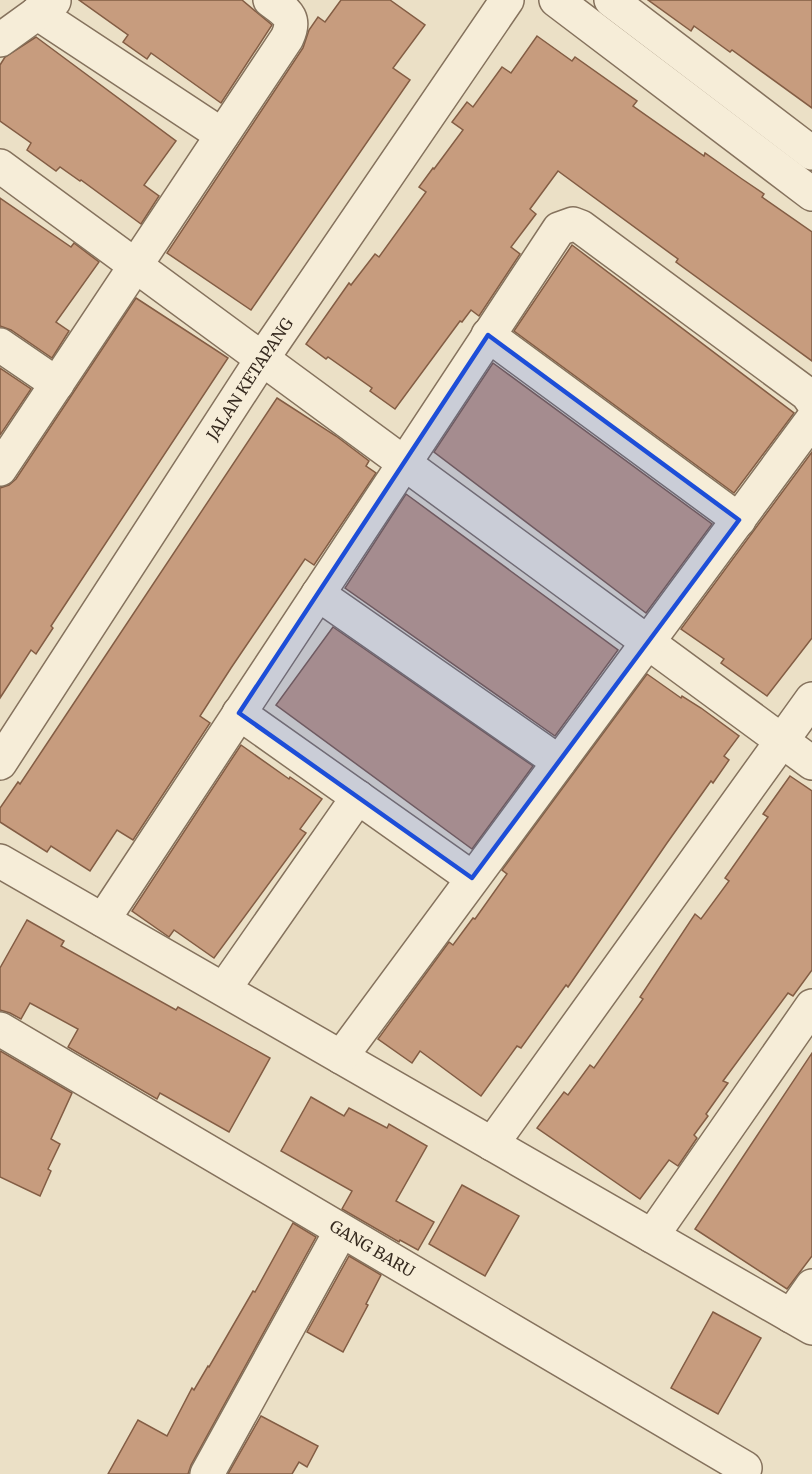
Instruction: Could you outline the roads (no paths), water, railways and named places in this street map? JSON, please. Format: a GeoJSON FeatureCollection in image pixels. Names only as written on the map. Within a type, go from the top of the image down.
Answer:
{"type":"FeatureCollection","features":[{"type":"Feature","properties":{"kind":"street"},"geometry":{"type":"LineString","coordinates":[[0,469],[291,29],[291,22],[285,12],[270,0]]}},
{"type":"Feature","properties":{"kind":"street","name":"JALAN KETAPANG"},"geometry":{"type":"LineString","coordinates":[[0,763],[262,359],[507,0]]}},
{"type":"Feature","properties":{"kind":"street"},"geometry":{"type":"LineString","coordinates":[[556,0],[812,194]]}},
{"type":"Feature","properties":{"kind":"street"},"geometry":{"type":"LineString","coordinates":[[611,0],[812,153]]}},
{"type":"Feature","properties":{"kind":"street"},"geometry":{"type":"LineString","coordinates":[[0,40],[46,7],[222,135]]}},
{"type":"Feature","properties":{"kind":"street"},"geometry":{"type":"LineString","coordinates":[[0,166],[812,764]]}},
{"type":"Feature","properties":{"kind":"street"},"geometry":{"type":"LineString","coordinates":[[103,920],[559,229],[573,224],[581,227],[807,394],[812,401]]}},
{"type":"Feature","properties":{"kind":"street"},"geometry":{"type":"LineString","coordinates":[[488,335],[739,520]]}},
{"type":"Feature","properties":{"kind":"street"},"geometry":{"type":"LineString","coordinates":[[0,345],[57,384]]}},
{"type":"Feature","properties":{"kind":"street"},"geometry":{"type":"LineString","coordinates":[[341,1057],[812,420]]}},
{"type":"Feature","properties":{"kind":"street"},"geometry":{"type":"LineString","coordinates":[[318,594],[559,762]]}},
{"type":"Feature","properties":{"kind":"street"},"geometry":{"type":"LineString","coordinates":[[492,1144],[812,699]]}},
{"type":"Feature","properties":{"kind":"street"},"geometry":{"type":"LineString","coordinates":[[239,713],[472,878]]}},
{"type":"Feature","properties":{"kind":"street"},"geometry":{"type":"LineString","coordinates":[[224,989],[358,797]]}},
{"type":"Feature","properties":{"kind":"street"},"geometry":{"type":"LineString","coordinates":[[0,861],[801,1322],[812,1286]]}},
{"type":"Feature","properties":{"kind":"street"},"geometry":{"type":"LineString","coordinates":[[652,1236],[812,1006]]}},
{"type":"Feature","properties":{"kind":"street","name":"GANG BARU"},"geometry":{"type":"LineString","coordinates":[[0,1029],[745,1468]]}},
{"type":"Feature","properties":{"kind":"street"},"geometry":{"type":"LineString","coordinates":[[207,1474],[341,1231]]}}]}
